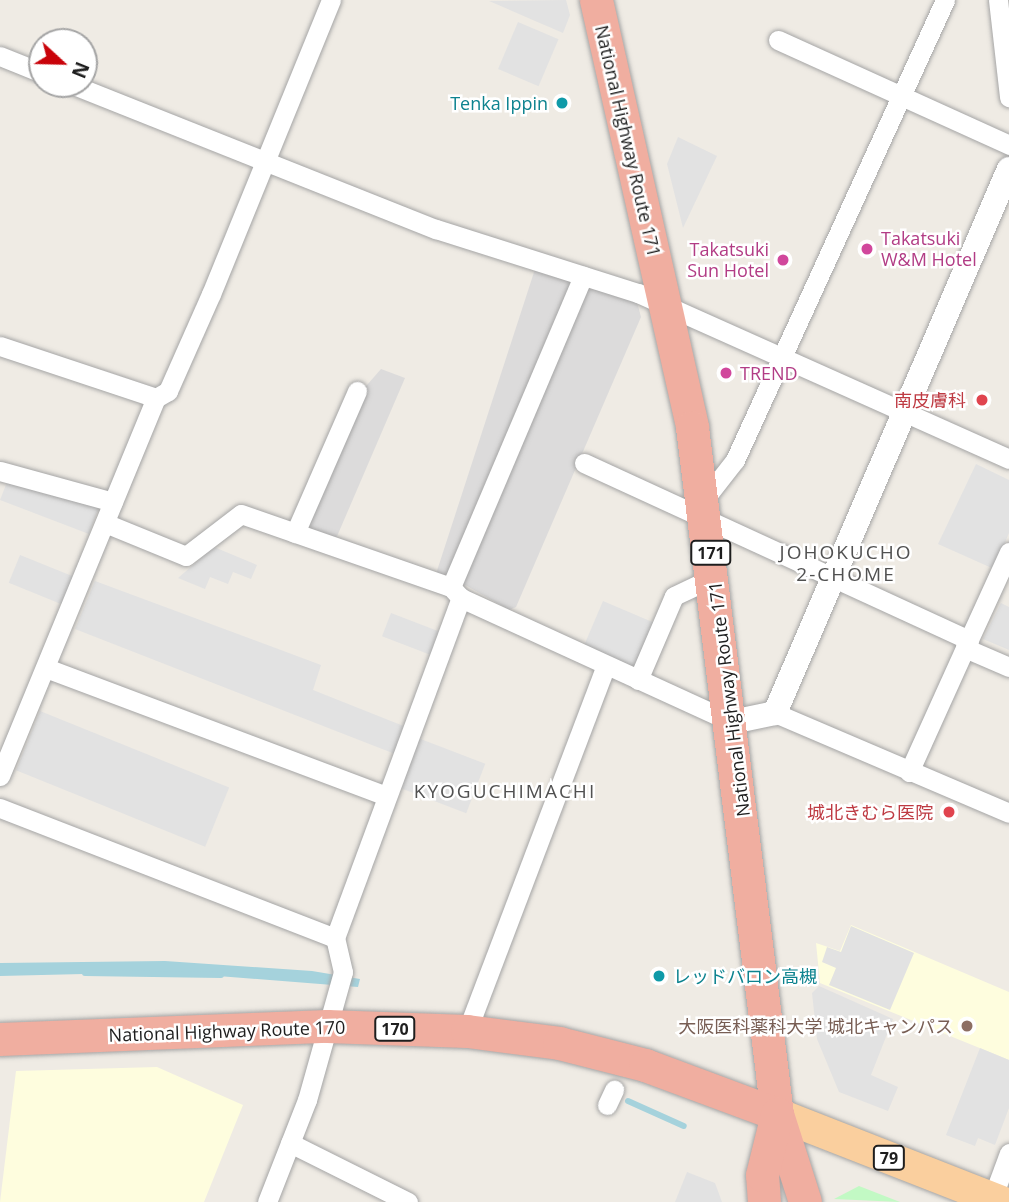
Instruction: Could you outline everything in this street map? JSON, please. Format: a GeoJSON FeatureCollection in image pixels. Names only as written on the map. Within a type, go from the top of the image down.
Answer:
{"type":"FeatureCollection","features":[{"type":"Feature","properties":{"kind":"highway","name":"National Highway Route 171"},"geometry":{"type":"LineString","coordinates":[[596,0],[665,306],[705,509],[777,1114],[805,1202]]}},
{"type":"Feature","properties":{"kind":"highway","name":"National Highway Route 170"},"geometry":{"type":"LineString","coordinates":[[0,1039],[327,1026],[467,1031],[559,1043],[645,1065],[777,1114]]}},
{"type":"Feature","properties":{"kind":"highway","name":"National Highway Route 171"},"geometry":{"type":"LineString","coordinates":[[764,1202],[762,1175],[777,1114]]}},
{"type":"Feature","properties":{"kind":"main road","name":"79"},"geometry":{"type":"LineString","coordinates":[[777,1114],[996,1200]]}},
{"type":"Feature","properties":{"kind":"street"},"geometry":{"type":"LineString","coordinates":[[0,776],[156,398],[168,391],[331,0]]}},
{"type":"Feature","properties":{"kind":"street"},"geometry":{"type":"LineString","coordinates":[[705,509],[734,460],[945,0]]}},
{"type":"Feature","properties":{"kind":"street"},"geometry":{"type":"LineString","coordinates":[[998,0],[1009,97]]}},
{"type":"Feature","properties":{"kind":"street"},"geometry":{"type":"LineString","coordinates":[[778,40],[1009,145]]}},
{"type":"Feature","properties":{"kind":"street"},"geometry":{"type":"LineString","coordinates":[[0,56],[28,67]]}},
{"type":"Feature","properties":{"kind":"street"},"geometry":{"type":"LineString","coordinates":[[98,95],[436,229],[583,276],[665,306],[1009,459]]}},
{"type":"Feature","properties":{"kind":"street"},"geometry":{"type":"LineString","coordinates":[[775,713],[831,575],[904,414],[1009,169]]}},
{"type":"Feature","properties":{"kind":"street"},"geometry":{"type":"LineString","coordinates":[[267,1202],[290,1143],[341,979],[335,939],[456,592],[583,276]]}},
{"type":"Feature","properties":{"kind":"street"},"geometry":{"type":"LineString","coordinates":[[0,346],[156,398]]}},
{"type":"Feature","properties":{"kind":"street"},"geometry":{"type":"LineString","coordinates":[[296,533],[357,391]]}},
{"type":"Feature","properties":{"kind":"street"},"geometry":{"type":"LineString","coordinates":[[584,463],[705,509],[1009,667]]}},
{"type":"Feature","properties":{"kind":"street"},"geometry":{"type":"LineString","coordinates":[[0,471],[113,502]]}},
{"type":"Feature","properties":{"kind":"street"},"geometry":{"type":"LineString","coordinates":[[105,523],[186,556],[241,514],[456,592],[605,668],[732,722],[775,713],[1009,813]]}},
{"type":"Feature","properties":{"kind":"street"},"geometry":{"type":"LineString","coordinates":[[909,772],[1009,552]]}},
{"type":"Feature","properties":{"kind":"street"},"geometry":{"type":"LineString","coordinates":[[638,680],[674,596],[715,577]]}},
{"type":"Feature","properties":{"kind":"street"},"geometry":{"type":"LineString","coordinates":[[46,668],[387,796]]}},
{"type":"Feature","properties":{"kind":"street"},"geometry":{"type":"LineString","coordinates":[[467,1031],[605,668]]}},
{"type":"Feature","properties":{"kind":"street"},"geometry":{"type":"LineString","coordinates":[[0,808],[335,939]]}},
{"type":"Feature","properties":{"kind":"street"},"geometry":{"type":"LineString","coordinates":[[290,1143],[408,1202]]}},
{"type":"Feature","properties":{"kind":"street"},"geometry":{"type":"LineString","coordinates":[[996,1200],[1009,1153]]}},
{"type":"Feature","properties":{"kind":"shaded area"},"geometry":{"type":"Polygon","coordinates":[[[566,0],[570,15],[563,33],[489,1],[566,0]]]}},
{"type":"Feature","properties":{"kind":"shaded area"},"geometry":{"type":"Polygon","coordinates":[[[518,22],[559,39],[539,86],[498,69],[518,22]]]}},
{"type":"Feature","properties":{"kind":"shaded area"},"geometry":{"type":"Polygon","coordinates":[[[678,137],[717,156],[683,228],[667,164],[678,137]]]}},
{"type":"Feature","properties":{"kind":"shaded area"},"geometry":{"type":"Polygon","coordinates":[[[537,263],[579,277],[477,589],[436,575],[537,263]]]}},
{"type":"Feature","properties":{"kind":"shaded area"},"geometry":{"type":"Polygon","coordinates":[[[583,279],[637,302],[641,317],[516,607],[509,610],[462,583],[583,279]]]}},
{"type":"Feature","properties":{"kind":"shaded area"},"geometry":{"type":"Polygon","coordinates":[[[381,369],[405,378],[335,541],[302,530],[360,393],[381,369]]]}},
{"type":"Feature","properties":{"kind":"shaded area"},"geometry":{"type":"Polygon","coordinates":[[[976,464],[1009,480],[1009,533],[994,569],[938,544],[976,464]]]}},
{"type":"Feature","properties":{"kind":"shaded area"},"geometry":{"type":"Polygon","coordinates":[[[9,477],[100,504],[89,534],[0,500],[9,477]]]}},
{"type":"Feature","properties":{"kind":"shaded area"},"geometry":{"type":"Polygon","coordinates":[[[214,547],[257,565],[251,579],[233,572],[228,584],[210,577],[205,589],[178,578],[214,547]]]}},
{"type":"Feature","properties":{"kind":"shaded area"},"geometry":{"type":"Polygon","coordinates":[[[20,555],[75,577],[63,605],[9,583],[20,555]]]}},
{"type":"Feature","properties":{"kind":"shaded area"},"geometry":{"type":"Polygon","coordinates":[[[95,581],[321,665],[313,690],[406,727],[395,754],[75,629],[95,581]]]}},
{"type":"Feature","properties":{"kind":"shaded area"},"geometry":{"type":"Polygon","coordinates":[[[603,601],[656,624],[636,672],[583,649],[603,601]]]}},
{"type":"Feature","properties":{"kind":"shaded area"},"geometry":{"type":"Polygon","coordinates":[[[1001,603],[1009,607],[1009,650],[983,639],[1001,603]]]}},
{"type":"Feature","properties":{"kind":"shaded area"},"geometry":{"type":"Polygon","coordinates":[[[391,613],[440,632],[432,655],[382,636],[391,613]]]}},
{"type":"Feature","properties":{"kind":"shaded area"},"geometry":{"type":"Polygon","coordinates":[[[40,711],[229,787],[205,847],[16,770],[40,711]]]}},
{"type":"Feature","properties":{"kind":"shaded area"},"geometry":{"type":"Polygon","coordinates":[[[418,738],[485,764],[466,813],[399,787],[418,738]]]}},
{"type":"Feature","properties":{"kind":"shaded area","name":"大阪医科薬科大学 城北キャンパス"},"geometry":{"type":"Polygon","coordinates":[[[851,925],[1009,992],[1009,1060],[820,983],[816,943],[840,951],[851,925]]]}},
{"type":"Feature","properties":{"kind":"shaded area"},"geometry":{"type":"Polygon","coordinates":[[[851,926],[914,953],[890,1010],[829,985],[836,968],[822,962],[827,947],[841,952],[851,926]]]}},
{"type":"Feature","properties":{"kind":"shaded area"},"geometry":{"type":"Polygon","coordinates":[[[819,986],[893,1019],[871,1075],[898,1087],[888,1111],[839,1092],[817,1039],[812,993],[819,986]]]}},
{"type":"Feature","properties":{"kind":"shaded area"},"geometry":{"type":"Polygon","coordinates":[[[980,1048],[1009,1060],[1009,1108],[995,1145],[978,1138],[975,1146],[946,1135],[980,1048]]]}},
{"type":"Feature","properties":{"kind":"shaded area"},"geometry":{"type":"Polygon","coordinates":[[[157,1067],[243,1105],[204,1202],[0,1202],[16,1071],[157,1067]]]}},
{"type":"Feature","properties":{"kind":"shaded area"},"geometry":{"type":"Polygon","coordinates":[[[687,1172],[715,1183],[722,1202],[675,1202],[687,1172]]]}},
{"type":"Feature","properties":{"kind":"green space"},"geometry":{"type":"Polygon","coordinates":[[[859,1186],[900,1202],[834,1199],[859,1186]]]}},
{"type":"Feature","properties":{"kind":"water"},"geometry":{"type":"Polygon","coordinates":[[[165,961],[312,971],[360,979],[358,987],[167,972],[0,976],[0,963],[165,961]]]}},
{"type":"Feature","properties":{"kind":"waterway"},"geometry":{"type":"LineString","coordinates":[[85,973],[221,975]]}},
{"type":"Feature","properties":{"kind":"waterway"},"geometry":{"type":"LineString","coordinates":[[628,1101],[684,1126]]}},
{"type":"Feature","properties":{"kind":"place","name":"Tenka Ippin"},"geometry":{"type":"Point","coordinates":[562,103]}},
{"type":"Feature","properties":{"kind":"place","name":"Takatsuki W&M Hotel"},"geometry":{"type":"Point","coordinates":[867,249]}},
{"type":"Feature","properties":{"kind":"place","name":"Takatsuki Sun Hotel"},"geometry":{"type":"Point","coordinates":[783,260]}},
{"type":"Feature","properties":{"kind":"place","name":"TREND"},"geometry":{"type":"Point","coordinates":[726,373]}},
{"type":"Feature","properties":{"kind":"place","name":"南皮膚科"},"geometry":{"type":"Point","coordinates":[982,400]}},
{"type":"Feature","properties":{"kind":"place","name":"城北きむら医院"},"geometry":{"type":"Point","coordinates":[949,812]}},
{"type":"Feature","properties":{"kind":"place","name":"レッドバロン高槻"},"geometry":{"type":"Point","coordinates":[659,976]}},
{"type":"Feature","properties":{"kind":"place","name":"大阪医科薬科大学 城北キャンパス"},"geometry":{"type":"Point","coordinates":[967,1026]}},
{"type":"Feature","properties":{"kind":"district","name":"JOHOKUCHO 2-CHOME"},"geometry":{"type":"Point","coordinates":[846,564]}},
{"type":"Feature","properties":{"kind":"district","name":"KYOGUCHIMACHI"},"geometry":{"type":"Point","coordinates":[505,792]}}]}
